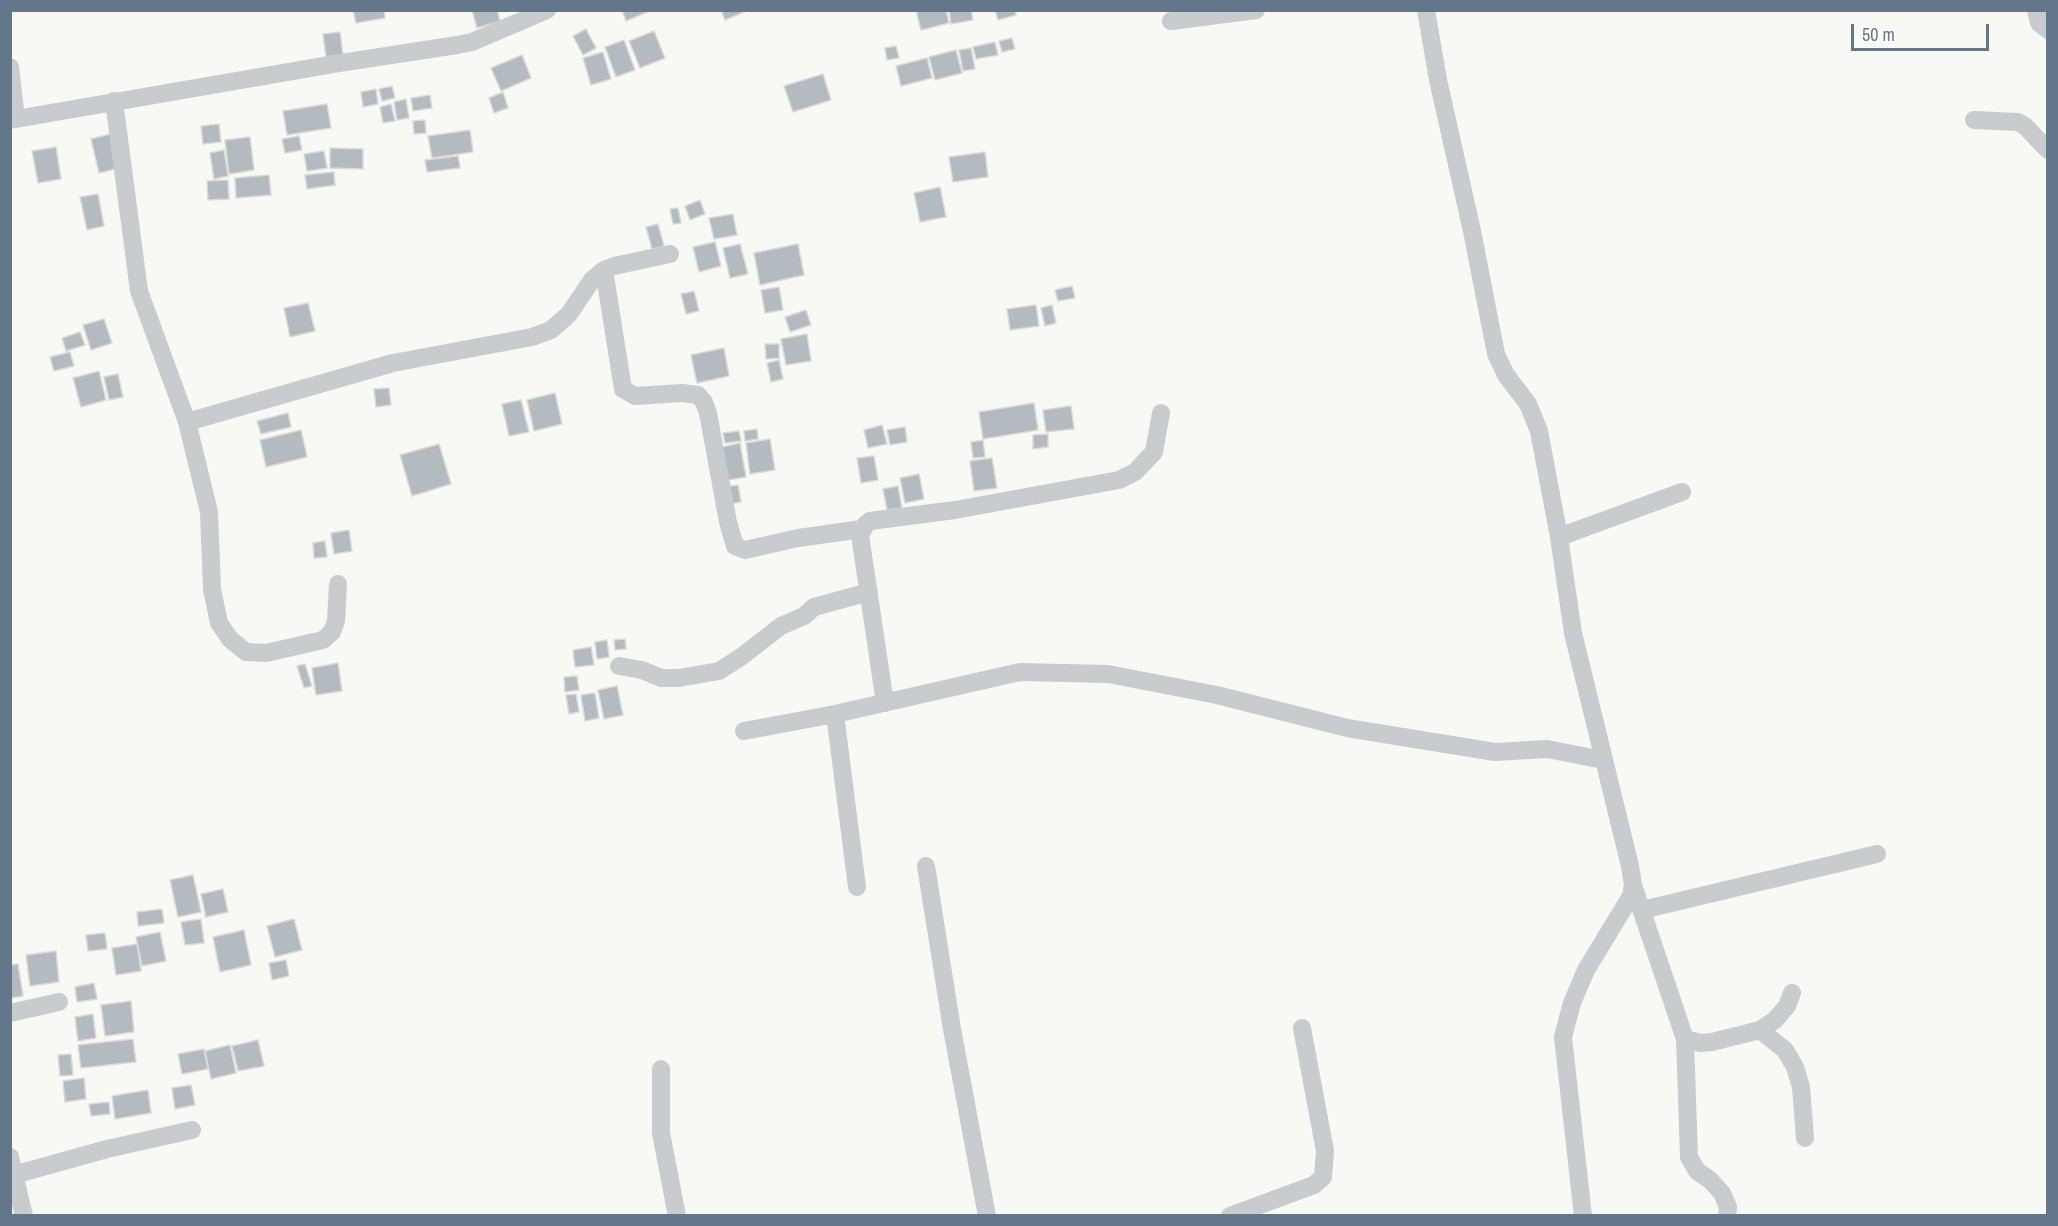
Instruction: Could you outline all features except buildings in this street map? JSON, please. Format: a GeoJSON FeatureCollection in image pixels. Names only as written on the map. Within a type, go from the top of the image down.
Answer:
{"type":"FeatureCollection","features":[{"type":"Feature","properties":{"kind":"street"},"geometry":{"type":"LineString","coordinates":[[10,67],[13,120],[114,101],[457,45],[489,35],[547,10]]}},
{"type":"Feature","properties":{"kind":"street"},"geometry":{"type":"LineString","coordinates":[[1171,21],[1256,10]]}},
{"type":"Feature","properties":{"kind":"street"},"geometry":{"type":"LineString","coordinates":[[1426,10],[1438,80],[1472,231],[1496,354],[1506,375],[1528,404],[1534,416],[1559,537],[1573,633],[1633,885],[1685,1039],[1689,1157],[1697,1171],[1710,1180],[1722,1193],[1728,1207],[1726,1215]]}},
{"type":"Feature","properties":{"kind":"street"},"geometry":{"type":"LineString","coordinates":[[2036,10],[2039,22],[2048,30]]}},
{"type":"Feature","properties":{"kind":"street"},"geometry":{"type":"LineString","coordinates":[[114,101],[138,291],[187,422],[209,512],[212,589],[219,623],[230,639],[246,652],[266,653],[323,640],[332,632],[336,621],[338,584]]}},
{"type":"Feature","properties":{"kind":"street"},"geometry":{"type":"LineString","coordinates":[[1974,120],[2018,122],[2025,126],[2048,150]]}},
{"type":"Feature","properties":{"kind":"street"},"geometry":{"type":"LineString","coordinates":[[187,422],[393,363],[532,337],[551,330],[569,314],[592,280],[604,270],[670,254]]}},
{"type":"Feature","properties":{"kind":"street"},"geometry":{"type":"LineString","coordinates":[[604,270],[623,389],[635,396],[682,393],[698,395],[704,402],[735,546],[745,550],[798,538],[862,529]]}},
{"type":"Feature","properties":{"kind":"street"},"geometry":{"type":"LineString","coordinates":[[885,703],[862,529],[870,521],[955,510],[1119,480],[1135,472],[1154,452],[1161,413]]}},
{"type":"Feature","properties":{"kind":"street"},"geometry":{"type":"LineString","coordinates":[[1559,537],[1682,492]]}},
{"type":"Feature","properties":{"kind":"street"},"geometry":{"type":"LineString","coordinates":[[619,666],[642,670],[661,678],[679,678],[718,671],[741,657],[781,626],[804,616],[814,607],[869,592]]}},
{"type":"Feature","properties":{"kind":"street"},"geometry":{"type":"LineString","coordinates":[[744,731],[835,714],[1020,672],[1108,674],[1217,695],[1347,729],[1495,752],[1547,749],[1603,760]]}},
{"type":"Feature","properties":{"kind":"street"},"geometry":{"type":"LineString","coordinates":[[835,714],[857,887]]}},
{"type":"Feature","properties":{"kind":"street"},"geometry":{"type":"LineString","coordinates":[[1642,910],[1877,854]]}},
{"type":"Feature","properties":{"kind":"street"},"geometry":{"type":"LineString","coordinates":[[926,866],[952,1029],[987,1215]]}},
{"type":"Feature","properties":{"kind":"street"},"geometry":{"type":"LineString","coordinates":[[1583,1215],[1563,1037],[1572,1003],[1586,970],[1628,902],[1633,885]]}},
{"type":"Feature","properties":{"kind":"street"},"geometry":{"type":"LineString","coordinates":[[1685,1039],[1700,1043],[1712,1042],[1760,1030],[1775,1020],[1786,1006],[1792,993]]}},
{"type":"Feature","properties":{"kind":"street"},"geometry":{"type":"LineString","coordinates":[[10,1013],[59,1002]]}},
{"type":"Feature","properties":{"kind":"street"},"geometry":{"type":"LineString","coordinates":[[1230,1215],[1314,1185],[1323,1178],[1325,1151],[1302,1028]]}},
{"type":"Feature","properties":{"kind":"street"},"geometry":{"type":"LineString","coordinates":[[1760,1030],[1785,1050],[1795,1067],[1801,1087],[1805,1138]]}},
{"type":"Feature","properties":{"kind":"street"},"geometry":{"type":"LineString","coordinates":[[661,1069],[661,1132],[677,1215]]}},
{"type":"Feature","properties":{"kind":"street"},"geometry":{"type":"LineString","coordinates":[[13,1176],[106,1149],[192,1130]]}},
{"type":"Feature","properties":{"kind":"street"},"geometry":{"type":"LineString","coordinates":[[10,1156],[24,1215]]}}]}
